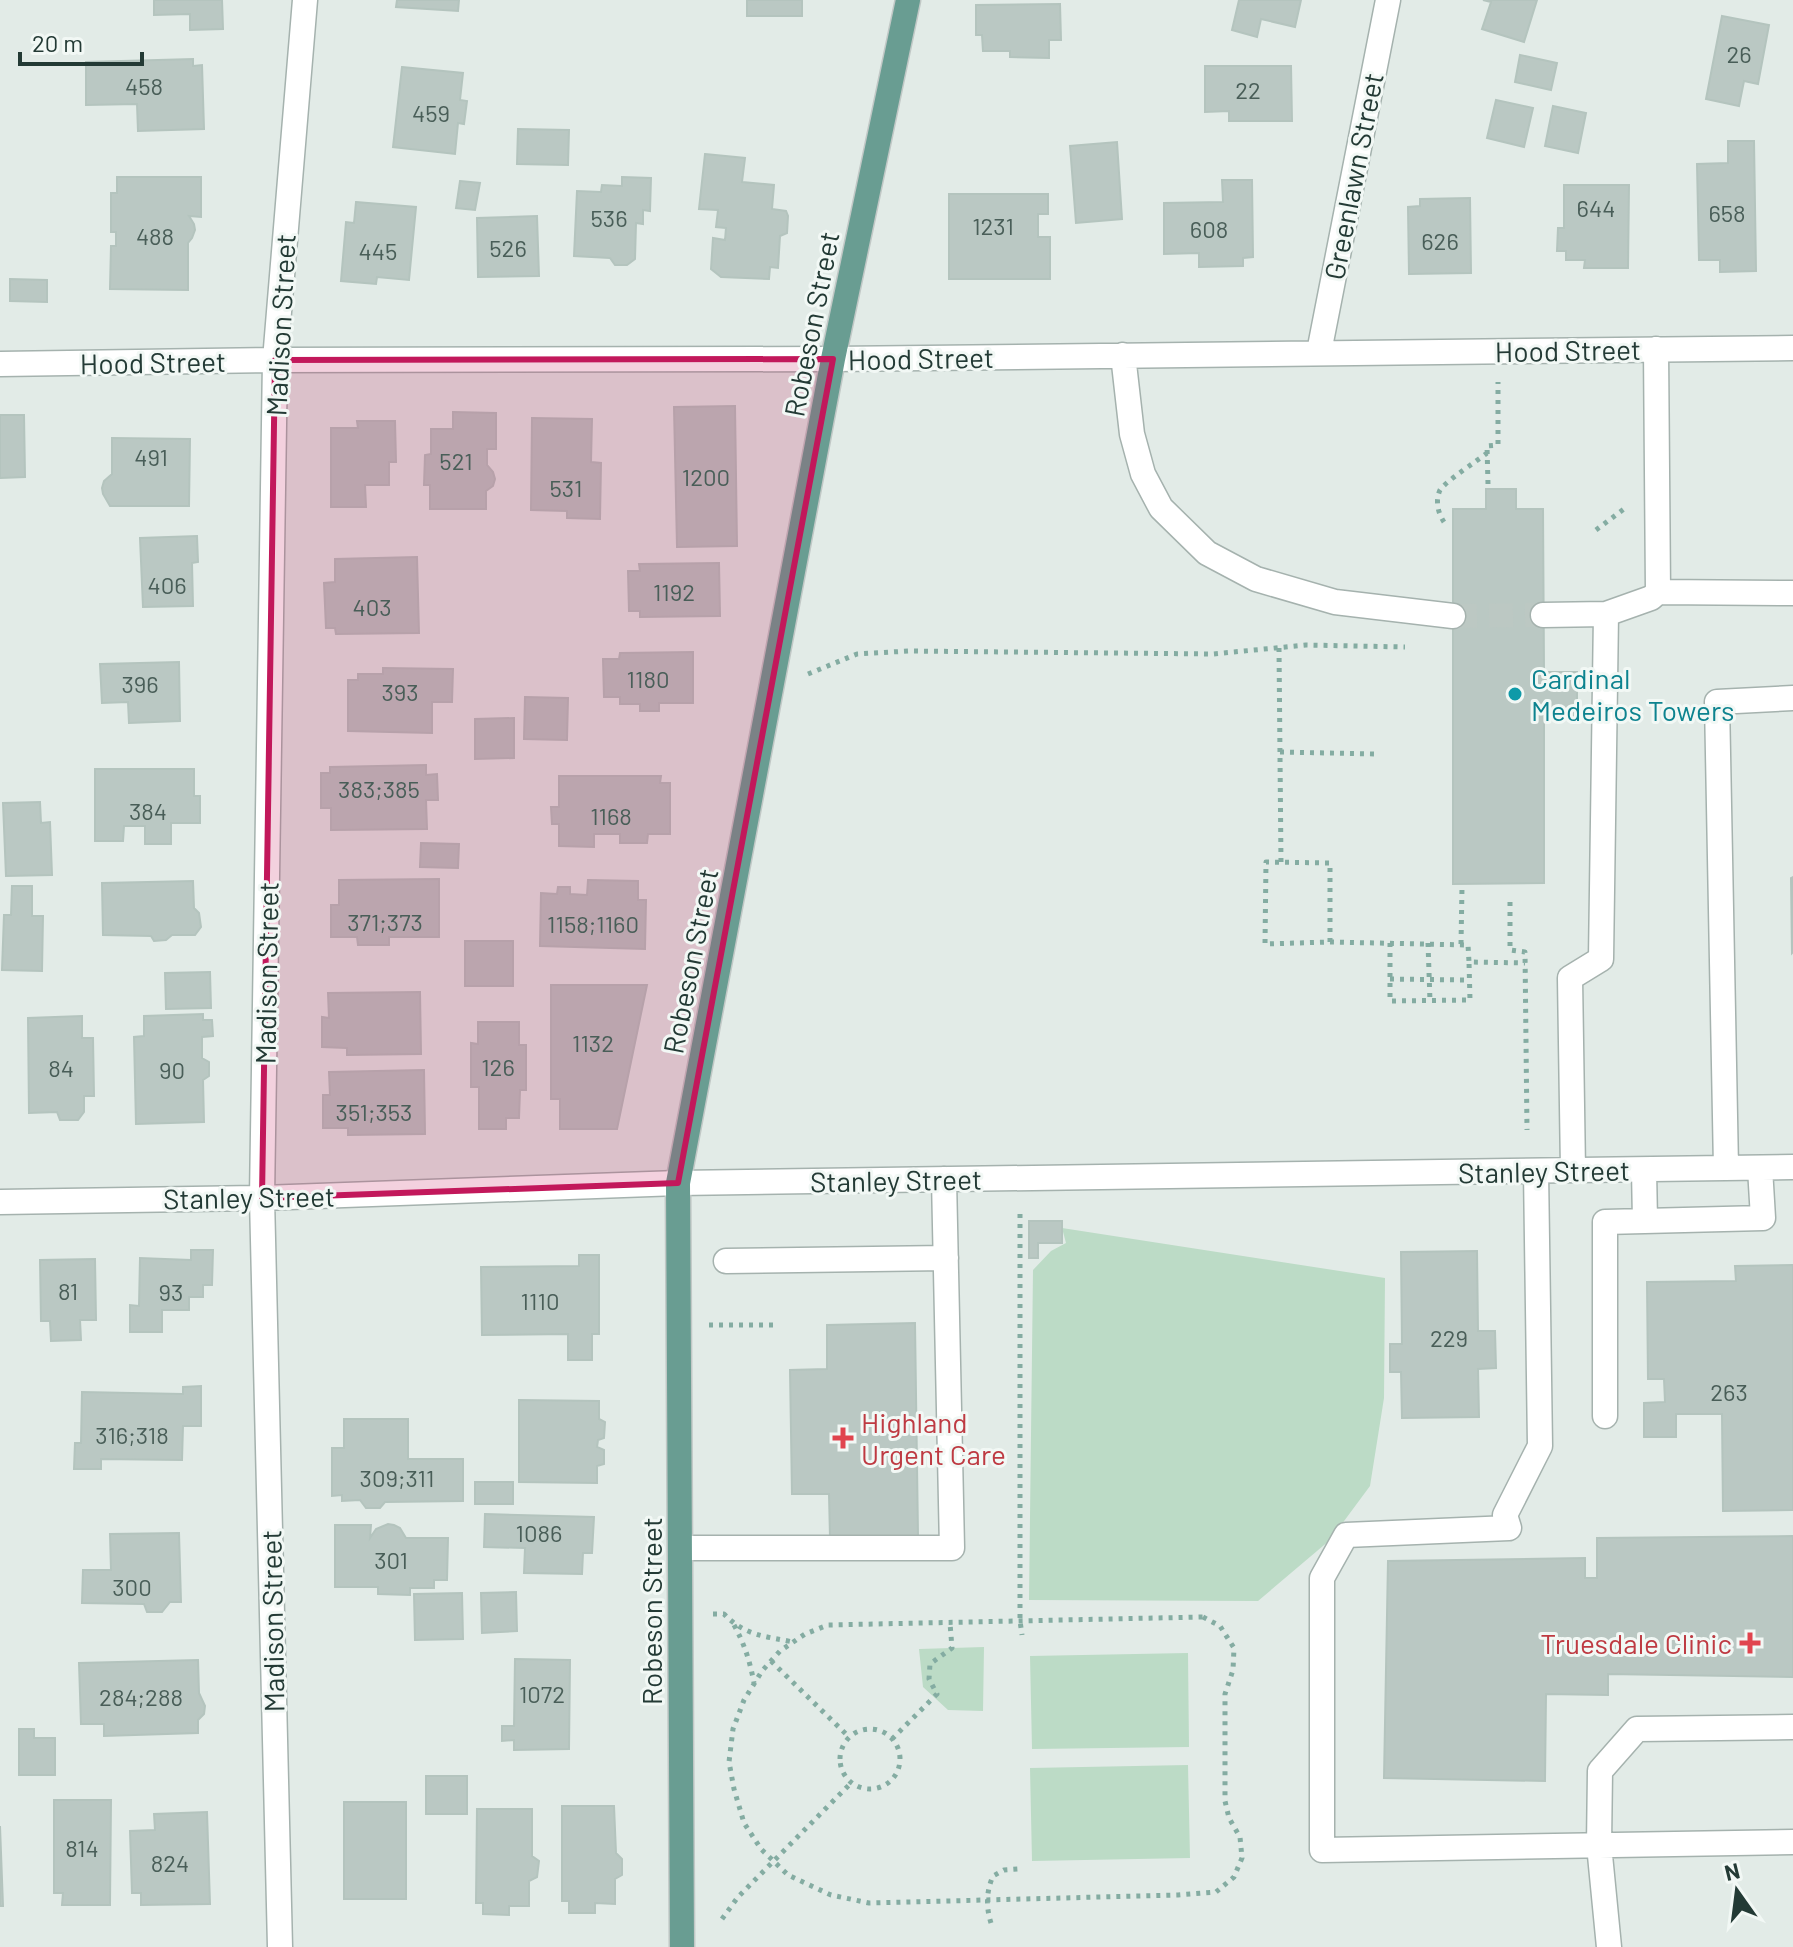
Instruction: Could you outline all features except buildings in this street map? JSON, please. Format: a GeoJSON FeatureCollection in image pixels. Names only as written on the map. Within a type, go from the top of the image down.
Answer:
{"type":"FeatureCollection","features":[{"type":"Feature","properties":{"kind":"main road","name":"Robeson Street"},"geometry":{"type":"LineString","coordinates":[[682,1947],[678,1183],[833,359],[908,0]]}},
{"type":"Feature","properties":{"kind":"street","name":"Madison Street"},"geometry":{"type":"LineString","coordinates":[[280,1947],[262,1198],[275,360],[305,0]]}},
{"type":"Feature","properties":{"kind":"street","name":"Greenlawn Street"},"geometry":{"type":"LineString","coordinates":[[1319,352],[1388,0]]}},
{"type":"Feature","properties":{"kind":"street","name":"Hood Street"},"geometry":{"type":"LineString","coordinates":[[0,364],[833,359],[1793,348]]}},
{"type":"Feature","properties":{"kind":"street"},"geometry":{"type":"LineString","coordinates":[[1656,349],[1658,592]]}},
{"type":"Feature","properties":{"kind":"street"},"geometry":{"type":"LineString","coordinates":[[1123,355],[1132,434],[1143,474],[1161,508],[1207,553],[1256,579],[1335,602],[1453,616]]}},
{"type":"Feature","properties":{"kind":"street"},"geometry":{"type":"LineString","coordinates":[[1543,615],[1606,614],[1651,598],[1658,592],[1793,593]]}},
{"type":"Feature","properties":{"kind":"street"},"geometry":{"type":"LineString","coordinates":[[1573,1170],[1570,978],[1601,959],[1606,614]]}},
{"type":"Feature","properties":{"kind":"street"},"geometry":{"type":"LineString","coordinates":[[1726,1168],[1717,702],[1793,698]]}},
{"type":"Feature","properties":{"kind":"street","name":"Stanley Street"},"geometry":{"type":"LineString","coordinates":[[0,1202],[262,1198],[678,1183],[1793,1167]]}},
{"type":"Feature","properties":{"kind":"street"},"geometry":{"type":"LineString","coordinates":[[1605,1416],[1605,1222],[1763,1218],[1760,1168]]}},
{"type":"Feature","properties":{"kind":"street"},"geometry":{"type":"LineString","coordinates":[[1644,1170],[1645,1221]]}},
{"type":"Feature","properties":{"kind":"street"},"geometry":{"type":"LineString","coordinates":[[1536,1171],[1540,1446],[1505,1515],[1509,1528],[1346,1535],[1322,1578],[1322,1850],[1793,1842]]}},
{"type":"Feature","properties":{"kind":"street"},"geometry":{"type":"LineString","coordinates":[[681,1548],[952,1548],[944,1179]]}},
{"type":"Feature","properties":{"kind":"street"},"geometry":{"type":"LineString","coordinates":[[726,1261],[946,1258]]}},
{"type":"Feature","properties":{"kind":"street"},"geometry":{"type":"LineString","coordinates":[[1609,1947],[1599,1845],[1600,1771],[1637,1729],[1793,1727]]}},
{"type":"Feature","properties":{"kind":"path"},"geometry":{"type":"LineString","coordinates":[[1488,484],[1487,446],[1498,445],[1498,381]]}},
{"type":"Feature","properties":{"kind":"path"},"geometry":{"type":"LineString","coordinates":[[1444,522],[1439,515],[1437,502],[1441,489],[1488,452]]}},
{"type":"Feature","properties":{"kind":"path"},"geometry":{"type":"LineString","coordinates":[[807,675],[857,654],[896,652],[1213,654],[1306,645],[1407,647]]}},
{"type":"Feature","properties":{"kind":"path"},"geometry":{"type":"LineString","coordinates":[[1279,648],[1281,863]]}},
{"type":"Feature","properties":{"kind":"path"},"geometry":{"type":"LineString","coordinates":[[1280,752],[1376,754]]}},
{"type":"Feature","properties":{"kind":"path"},"geometry":{"type":"LineString","coordinates":[[1330,942],[1330,863],[1266,862],[1265,944],[1330,942],[1428,943],[1468,945],[1470,1000],[1390,1001],[1390,943]]}},
{"type":"Feature","properties":{"kind":"path"},"geometry":{"type":"LineString","coordinates":[[1461,944],[1462,887]]}},
{"type":"Feature","properties":{"kind":"path"},"geometry":{"type":"LineString","coordinates":[[1510,902],[1510,962]]}},
{"type":"Feature","properties":{"kind":"path"},"geometry":{"type":"LineString","coordinates":[[1428,943],[1430,1001]]}},
{"type":"Feature","properties":{"kind":"path"},"geometry":{"type":"LineString","coordinates":[[1510,950],[1525,952],[1527,1130]]}},
{"type":"Feature","properties":{"kind":"path"},"geometry":{"type":"LineString","coordinates":[[1469,962],[1525,963]]}},
{"type":"Feature","properties":{"kind":"path"},"geometry":{"type":"LineString","coordinates":[[1390,979],[1469,980]]}},
{"type":"Feature","properties":{"kind":"path"},"geometry":{"type":"LineString","coordinates":[[1020,1214],[1022,1635]]}},
{"type":"Feature","properties":{"kind":"path"},"geometry":{"type":"LineString","coordinates":[[704,1325],[778,1325]]}},
{"type":"Feature","properties":{"kind":"path"},"geometry":{"type":"LineString","coordinates":[[708,1614],[724,1614],[734,1625],[745,1644],[754,1684]]}},
{"type":"Feature","properties":{"kind":"path"},"geometry":{"type":"LineString","coordinates":[[1203,1617],[1220,1626],[1234,1648],[1233,1670],[1225,1694],[1225,1801],[1229,1818],[1240,1837],[1242,1858],[1234,1877],[1216,1892],[1178,1895],[869,1903],[831,1895],[788,1875],[761,1849],[744,1823],[729,1762],[733,1729],[744,1700],[780,1651],[805,1634],[828,1625],[1020,1621],[1203,1617]]}},
{"type":"Feature","properties":{"kind":"path"},"geometry":{"type":"LineString","coordinates":[[892,1739],[937,1694],[929,1679],[930,1664],[952,1648],[950,1623]]}},
{"type":"Feature","properties":{"kind":"path"},"geometry":{"type":"LineString","coordinates":[[734,1625],[748,1633],[793,1642]]}},
{"type":"Feature","properties":{"kind":"path"},"geometry":{"type":"LineString","coordinates":[[771,1661],[849,1737]]}},
{"type":"Feature","properties":{"kind":"path"},"geometry":{"type":"LineString","coordinates":[[871,1729],[881,1731],[892,1739],[899,1751],[900,1761],[893,1779],[876,1790],[865,1790],[851,1783],[841,1770],[839,1760],[849,1737],[871,1729]]}},
{"type":"Feature","properties":{"kind":"path"},"geometry":{"type":"LineString","coordinates":[[722,1919],[738,1897],[851,1783]]}},
{"type":"Feature","properties":{"kind":"path"},"geometry":{"type":"LineString","coordinates":[[991,1923],[987,1889],[993,1876],[1004,1870],[1018,1869]]}},
{"type":"Feature","properties":{"kind":"highlighted area"},"geometry":{"type":"Polygon","coordinates":[[[833,359],[678,1183],[262,1198],[275,360],[833,359]]]}},
{"type":"Feature","properties":{"kind":"green space"},"geometry":{"type":"Polygon","coordinates":[[[1062,1228],[1385,1278],[1384,1398],[1370,1486],[1330,1540],[1258,1601],[1029,1600],[1033,1270],[1051,1251],[1066,1243],[1062,1228]]]}},
{"type":"Feature","properties":{"kind":"green space"},"geometry":{"type":"Polygon","coordinates":[[[984,1647],[983,1711],[948,1710],[923,1687],[919,1649],[984,1647]]]}},
{"type":"Feature","properties":{"kind":"green space"},"geometry":{"type":"Polygon","coordinates":[[[1188,1653],[1189,1747],[1032,1749],[1030,1656],[1188,1653]]]}},
{"type":"Feature","properties":{"kind":"green space"},"geometry":{"type":"Polygon","coordinates":[[[1188,1765],[1190,1858],[1032,1861],[1030,1768],[1188,1765]]]}},
{"type":"Feature","properties":{"kind":"tunnel"},"geometry":{"type":"LineString","coordinates":[[1453,616],[1543,615]]}},
{"type":"Feature","properties":{"kind":"place","name":"Cardinal Medeiros Towers"},"geometry":{"type":"Point","coordinates":[1515,694]}},
{"type":"Feature","properties":{"kind":"place","name":"Highland Urgent Care"},"geometry":{"type":"Point","coordinates":[843,1438]}},
{"type":"Feature","properties":{"kind":"place","name":"Truesdale Clinic"},"geometry":{"type":"Point","coordinates":[1750,1643]}}]}
